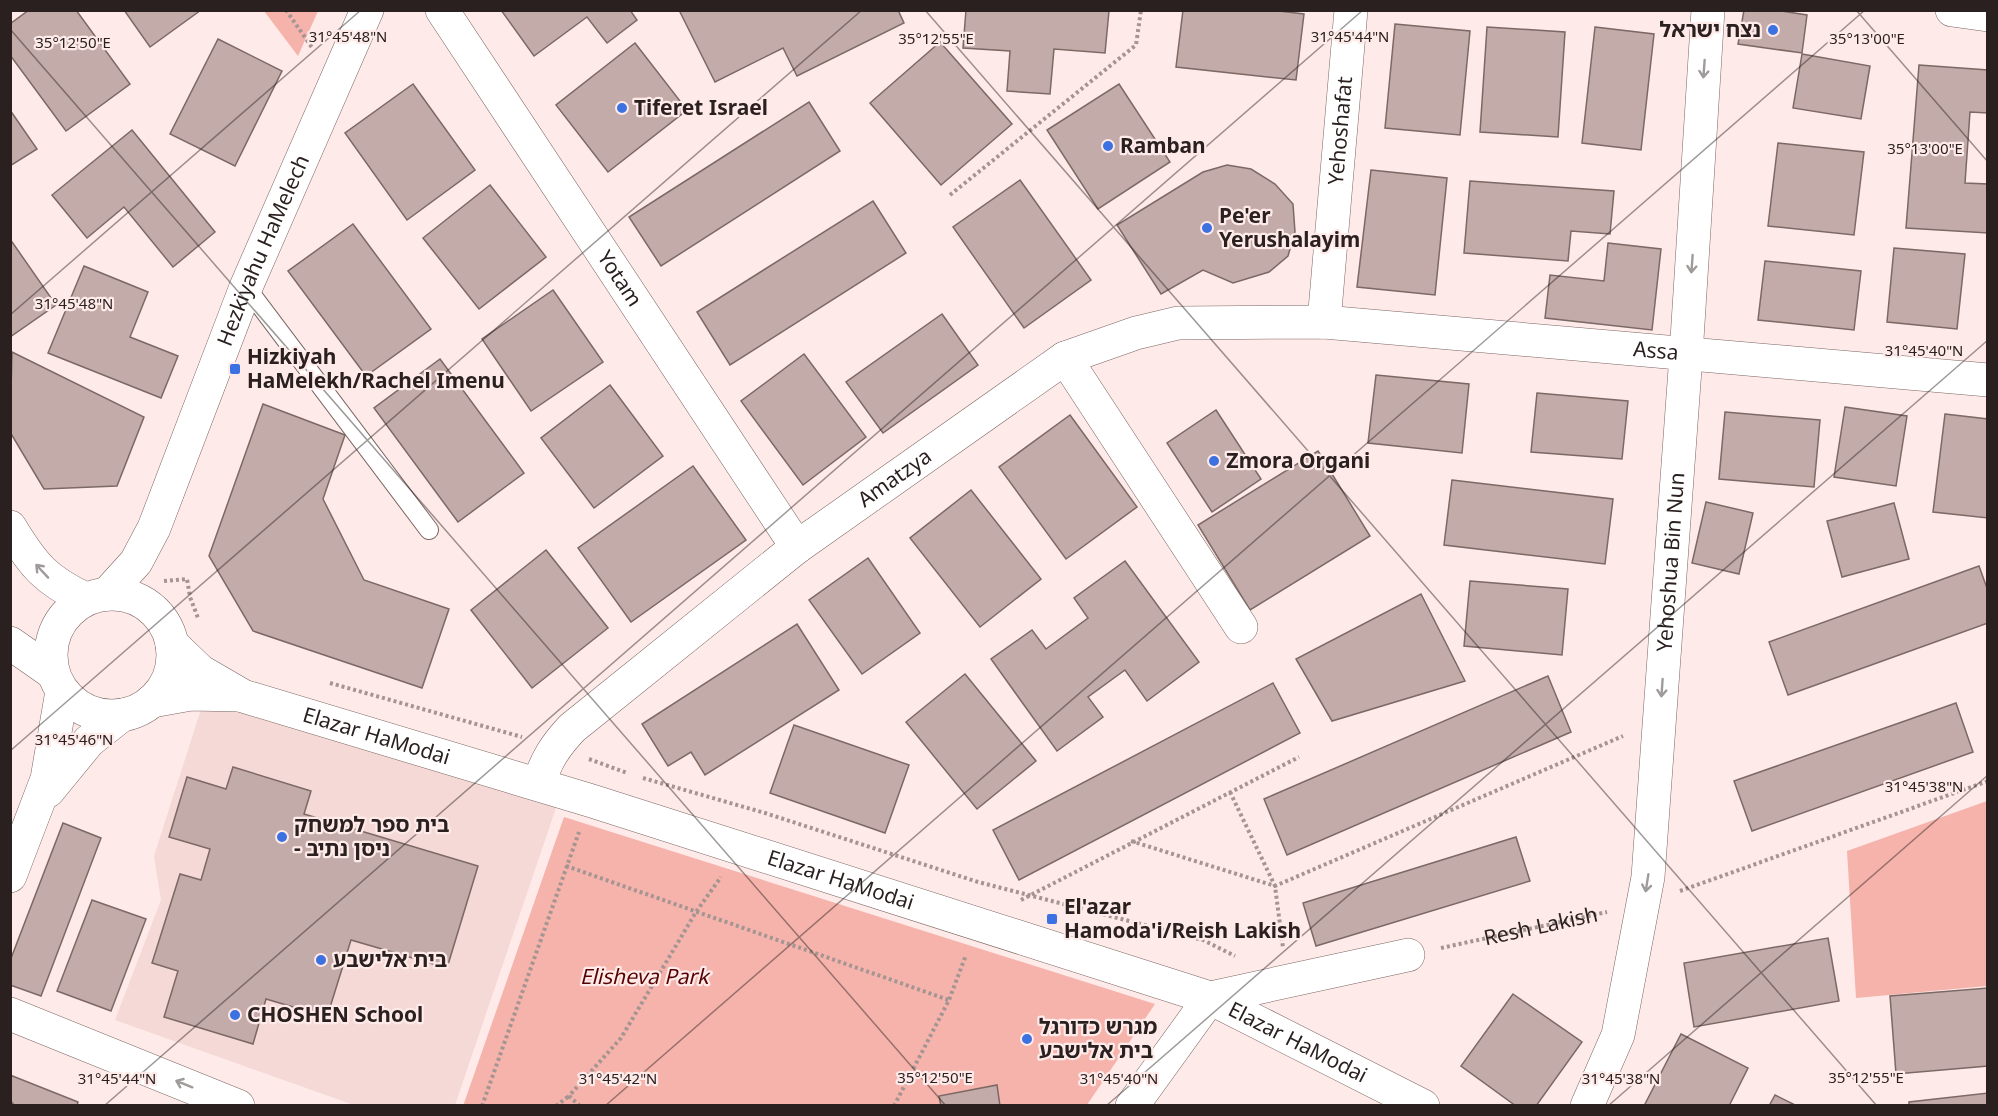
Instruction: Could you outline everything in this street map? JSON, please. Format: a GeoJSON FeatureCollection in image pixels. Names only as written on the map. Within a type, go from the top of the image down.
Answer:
{"type":"FeatureCollection","features":[{"type":"Feature","properties":{"kind":"street","name":"Hezkiyahu HaMelech"},"geometry":{"type":"LineString","coordinates":[[96,597],[136,562],[154,528],[246,287],[367,10]]}},
{"type":"Feature","properties":{"kind":"street","name":"Yotam"},"geometry":{"type":"LineString","coordinates":[[442,10],[797,547]]}},
{"type":"Feature","properties":{"kind":"street","name":"Yehoshafat"},"geometry":{"type":"LineString","coordinates":[[1324,322],[1351,10]]}},
{"type":"Feature","properties":{"kind":"street","name":"Yehoshua Bin Nun"},"geometry":{"type":"LineString","coordinates":[[1587,1106],[1618,1035],[1648,877],[1686,355],[1708,10]]}},
{"type":"Feature","properties":{"kind":"street"},"geometry":{"type":"LineString","coordinates":[[1952,10],[1988,15]]}},
{"type":"Feature","properties":{"kind":"street","name":"Amatzya"},"geometry":{"type":"LineString","coordinates":[[539,784],[555,746],[598,705],[797,547],[1065,358],[1136,333],[1178,323],[1324,322]]}},
{"type":"Feature","properties":{"kind":"street","name":"Assa"},"geometry":{"type":"LineString","coordinates":[[1324,322],[1988,380]]}},
{"type":"Feature","properties":{"kind":"street"},"geometry":{"type":"LineString","coordinates":[[1065,358],[1241,627]]}},
{"type":"Feature","properties":{"kind":"street"},"geometry":{"type":"LineString","coordinates":[[10,528],[44,574],[57,586],[96,597],[155,598],[172,644],[170,673],[160,692],[152,701],[122,715],[103,729],[75,758],[38,807]]}},
{"type":"Feature","properties":{"kind":"street","name":"Hezkiyahu HaMelech"},"geometry":{"type":"LineString","coordinates":[[154,528],[155,598]]}},
{"type":"Feature","properties":{"kind":"street"},"geometry":{"type":"LineString","coordinates":[[10,876],[38,807],[53,750],[58,682],[51,651],[56,631],[68,612],[96,597]]}},
{"type":"Feature","properties":{"kind":"street"},"geometry":{"type":"LineString","coordinates":[[10,643],[58,682],[78,706],[92,713],[122,715]]}},
{"type":"Feature","properties":{"kind":"street","name":"Elazar HaModai"},"geometry":{"type":"LineString","coordinates":[[172,644],[200,670],[243,696]]}},
{"type":"Feature","properties":{"kind":"street","name":"Elazar HaModai"},"geometry":{"type":"LineString","coordinates":[[152,701],[191,694],[243,696],[539,784],[978,923],[1210,998],[1423,1106]]}},
{"type":"Feature","properties":{"kind":"street"},"geometry":{"type":"LineString","coordinates":[[1132,1106],[1210,998],[1408,955]]}},
{"type":"Feature","properties":{"kind":"street"},"geometry":{"type":"LineString","coordinates":[[10,1014],[238,1106]]}},
{"type":"Feature","properties":{"kind":"lane"},"geometry":{"type":"LineString","coordinates":[[246,287],[429,530]]}},
{"type":"Feature","properties":{"kind":"path"},"geometry":{"type":"LineString","coordinates":[[950,195],[1136,45],[1141,10]]}},
{"type":"Feature","properties":{"kind":"path"},"geometry":{"type":"LineString","coordinates":[[155,598],[187,579],[196,615],[201,623]]}},
{"type":"Feature","properties":{"kind":"path"},"geometry":{"type":"LineString","coordinates":[[320,680],[555,746],[631,774],[765,813],[978,882],[1203,940],[1287,981]]}},
{"type":"Feature","properties":{"kind":"path"},"geometry":{"type":"LineString","coordinates":[[1131,841],[1275,886],[1659,721]]}},
{"type":"Feature","properties":{"kind":"path"},"geometry":{"type":"LineString","coordinates":[[894,1106],[949,1000],[978,923],[1131,841],[1299,757]]}},
{"type":"Feature","properties":{"kind":"path","name":"Resh Lakish"},"geometry":{"type":"LineString","coordinates":[[1408,955],[1643,904],[1988,781]]}},
{"type":"Feature","properties":{"kind":"path"},"geometry":{"type":"LineString","coordinates":[[1230,792],[1275,886],[1287,981]]}},
{"type":"Feature","properties":{"kind":"path"},"geometry":{"type":"LineString","coordinates":[[482,1106],[566,866],[592,801]]}},
{"type":"Feature","properties":{"kind":"path"},"geometry":{"type":"LineString","coordinates":[[556,1106],[569,1096],[621,1038],[696,912],[741,849]]}},
{"type":"Feature","properties":{"kind":"path"},"geometry":{"type":"LineString","coordinates":[[566,866],[949,1000]]}},
{"type":"Feature","properties":{"kind":"path"},"geometry":{"type":"LineString","coordinates":[[569,1096],[580,1106]]}},
{"type":"Feature","properties":{"kind":"shaded area","name":"בית אלישבע"},"geometry":{"type":"Polygon","coordinates":[[[204,700],[557,805],[455,1105],[354,1105],[115,1020],[161,900],[154,856],[204,700]]]}},
{"type":"Feature","properties":{"kind":"green space"},"geometry":{"type":"Polygon","coordinates":[[[264,11],[318,11],[298,56],[264,11]]]}},
{"type":"Feature","properties":{"kind":"green space"},"geometry":{"type":"Polygon","coordinates":[[[1987,801],[1987,986],[1856,998],[1847,851],[1987,801]]]}},
{"type":"Feature","properties":{"kind":"green space","name":"Elisheva Park"},"geometry":{"type":"Polygon","coordinates":[[[564,817],[1155,1004],[1087,1105],[463,1106],[564,817]]]}},
{"type":"Feature","properties":{"kind":"building"},"geometry":{"type":"Polygon","coordinates":[[[29,10],[76,10],[130,84],[66,131],[10,55],[10,24],[29,10]]]}},
{"type":"Feature","properties":{"kind":"building"},"geometry":{"type":"Polygon","coordinates":[[[124,10],[201,10],[150,47],[124,10]]]}},
{"type":"Feature","properties":{"kind":"building"},"geometry":{"type":"Polygon","coordinates":[[[501,10],[630,10],[637,20],[607,43],[587,17],[534,56],[501,10]]]}},
{"type":"Feature","properties":{"kind":"building"},"geometry":{"type":"Polygon","coordinates":[[[679,10],[898,10],[904,23],[797,76],[783,48],[715,82],[679,10]]]}},
{"type":"Feature","properties":{"kind":"building"},"geometry":{"type":"Polygon","coordinates":[[[966,10],[1109,11],[1105,53],[1054,49],[1050,94],[1007,91],[1010,51],[963,48],[966,10]]]}},
{"type":"Feature","properties":{"kind":"building"},"geometry":{"type":"Polygon","coordinates":[[[1183,10],[1270,10],[1304,14],[1296,80],[1176,67],[1183,10]]]}},
{"type":"Feature","properties":{"kind":"building","name":"נצח ישראל"},"geometry":{"type":"Polygon","coordinates":[[[1744,10],[1775,10],[1807,15],[1802,53],[1738,44],[1744,10]]]}},
{"type":"Feature","properties":{"kind":"building"},"geometry":{"type":"Polygon","coordinates":[[[1395,24],[1470,31],[1460,135],[1385,128],[1395,24]]]}},
{"type":"Feature","properties":{"kind":"building"},"geometry":{"type":"Polygon","coordinates":[[[1487,27],[1565,32],[1558,137],[1480,132],[1487,27]]]}},
{"type":"Feature","properties":{"kind":"building"},"geometry":{"type":"Polygon","coordinates":[[[1595,27],[1654,34],[1641,150],[1582,143],[1595,27]]]}},
{"type":"Feature","properties":{"kind":"building"},"geometry":{"type":"Polygon","coordinates":[[[218,39],[282,71],[235,166],[170,134],[218,39]]]}},
{"type":"Feature","properties":{"kind":"building"},"geometry":{"type":"Polygon","coordinates":[[[940,42],[1012,124],[941,185],[870,103],[940,42]]]}},
{"type":"Feature","properties":{"kind":"building","name":"Tiferet Israel"},"geometry":{"type":"Polygon","coordinates":[[[635,43],[687,110],[608,172],[556,105],[635,43]]]}},
{"type":"Feature","properties":{"kind":"building"},"geometry":{"type":"Polygon","coordinates":[[[1802,54],[1870,66],[1861,119],[1793,108],[1802,54]]]}},
{"type":"Feature","properties":{"kind":"building"},"geometry":{"type":"Polygon","coordinates":[[[1919,65],[1988,70],[1988,113],[1970,112],[1965,183],[1988,184],[1988,233],[1906,228],[1919,65]]]}},
{"type":"Feature","properties":{"kind":"building"},"geometry":{"type":"Polygon","coordinates":[[[413,84],[475,170],[407,220],[345,133],[413,84]]]}},
{"type":"Feature","properties":{"kind":"building","name":"Ramban"},"geometry":{"type":"Polygon","coordinates":[[[1119,84],[1170,162],[1098,209],[1047,130],[1119,84]]]}},
{"type":"Feature","properties":{"kind":"building"},"geometry":{"type":"Polygon","coordinates":[[[809,102],[840,151],[661,266],[629,217],[809,102]]]}},
{"type":"Feature","properties":{"kind":"building"},"geometry":{"type":"Polygon","coordinates":[[[10,110],[37,149],[10,166],[10,110]]]}},
{"type":"Feature","properties":{"kind":"building"},"geometry":{"type":"Polygon","coordinates":[[[132,130],[215,232],[173,267],[124,207],[87,238],[52,195],[132,130]]]}},
{"type":"Feature","properties":{"kind":"building"},"geometry":{"type":"Polygon","coordinates":[[[1778,143],[1864,152],[1854,235],[1768,226],[1778,143]]]}},
{"type":"Feature","properties":{"kind":"building","name":"Pe'er Yerushalayim"},"geometry":{"type":"Polygon","coordinates":[[[1227,165],[1251,169],[1275,184],[1293,204],[1295,232],[1288,256],[1269,272],[1233,283],[1203,270],[1161,294],[1117,225],[1203,172],[1227,165]]]}},
{"type":"Feature","properties":{"kind":"building"},"geometry":{"type":"Polygon","coordinates":[[[1371,170],[1447,178],[1435,295],[1357,287],[1371,170]]]}},
{"type":"Feature","properties":{"kind":"building"},"geometry":{"type":"Polygon","coordinates":[[[1020,180],[1091,280],[1024,328],[953,227],[1020,180]]]}},
{"type":"Feature","properties":{"kind":"building"},"geometry":{"type":"Polygon","coordinates":[[[1470,181],[1614,191],[1610,234],[1571,231],[1568,261],[1464,253],[1470,181]]]}},
{"type":"Feature","properties":{"kind":"building"},"geometry":{"type":"Polygon","coordinates":[[[490,185],[546,257],[479,309],[423,238],[490,185]]]}},
{"type":"Feature","properties":{"kind":"building"},"geometry":{"type":"Polygon","coordinates":[[[873,201],[906,253],[730,365],[697,312],[873,201]]]}},
{"type":"Feature","properties":{"kind":"building"},"geometry":{"type":"Polygon","coordinates":[[[353,224],[431,329],[366,376],[288,271],[353,224]]]}},
{"type":"Feature","properties":{"kind":"building"},"geometry":{"type":"Polygon","coordinates":[[[10,239],[56,305],[10,337],[10,239]]]}},
{"type":"Feature","properties":{"kind":"building"},"geometry":{"type":"Polygon","coordinates":[[[1608,243],[1661,249],[1652,330],[1545,318],[1550,275],[1604,281],[1608,243]]]}},
{"type":"Feature","properties":{"kind":"building"},"geometry":{"type":"Polygon","coordinates":[[[1894,248],[1965,254],[1957,329],[1887,322],[1894,248]]]}},
{"type":"Feature","properties":{"kind":"building"},"geometry":{"type":"Polygon","coordinates":[[[1765,261],[1861,271],[1854,330],[1758,320],[1765,261]]]}},
{"type":"Feature","properties":{"kind":"building"},"geometry":{"type":"Polygon","coordinates":[[[84,266],[148,292],[130,337],[178,356],[161,398],[48,353],[84,266]]]}},
{"type":"Feature","properties":{"kind":"building"},"geometry":{"type":"Polygon","coordinates":[[[553,290],[603,362],[531,411],[482,339],[553,290]]]}},
{"type":"Feature","properties":{"kind":"building"},"geometry":{"type":"Polygon","coordinates":[[[942,314],[978,365],[883,433],[846,382],[942,314]]]}},
{"type":"Feature","properties":{"kind":"building"},"geometry":{"type":"Polygon","coordinates":[[[12,352],[144,417],[117,486],[44,489],[10,432],[12,352]]]}},
{"type":"Feature","properties":{"kind":"building"},"geometry":{"type":"Polygon","coordinates":[[[804,354],[866,437],[803,485],[741,401],[804,354]]]}},
{"type":"Feature","properties":{"kind":"building"},"geometry":{"type":"Polygon","coordinates":[[[440,359],[524,473],[458,522],[374,408],[440,359]]]}},
{"type":"Feature","properties":{"kind":"building"},"geometry":{"type":"Polygon","coordinates":[[[1376,375],[1469,384],[1462,453],[1368,443],[1376,375]]]}},
{"type":"Feature","properties":{"kind":"building"},"geometry":{"type":"Polygon","coordinates":[[[610,385],[663,456],[594,508],[541,438],[610,385]]]}},
{"type":"Feature","properties":{"kind":"building"},"geometry":{"type":"Polygon","coordinates":[[[1537,393],[1628,401],[1622,459],[1531,452],[1537,393]]]}},
{"type":"Feature","properties":{"kind":"building"},"geometry":{"type":"Polygon","coordinates":[[[263,404],[345,435],[323,499],[364,580],[449,609],[422,688],[253,631],[209,556],[263,404]]]}},
{"type":"Feature","properties":{"kind":"building"},"geometry":{"type":"Polygon","coordinates":[[[1845,407],[1907,416],[1896,486],[1834,477],[1845,407]]]}},
{"type":"Feature","properties":{"kind":"building","name":"Zmora Organi"},"geometry":{"type":"Polygon","coordinates":[[[1216,410],[1261,479],[1212,512],[1167,443],[1216,410]]]}},
{"type":"Feature","properties":{"kind":"building"},"geometry":{"type":"Polygon","coordinates":[[[1725,412],[1820,420],[1814,487],[1719,479],[1725,412]]]}},
{"type":"Feature","properties":{"kind":"building"},"geometry":{"type":"Polygon","coordinates":[[[1945,414],[1988,419],[1988,518],[1933,512],[1945,414]]]}},
{"type":"Feature","properties":{"kind":"building"},"geometry":{"type":"Polygon","coordinates":[[[1070,415],[1137,507],[1066,559],[999,467],[1070,415]]]}},
{"type":"Feature","properties":{"kind":"building"},"geometry":{"type":"Polygon","coordinates":[[[1318,451],[1370,536],[1250,610],[1198,525],[1318,451]]]}},
{"type":"Feature","properties":{"kind":"building"},"geometry":{"type":"Polygon","coordinates":[[[693,466],[746,540],[631,622],[578,548],[693,466]]]}},
{"type":"Feature","properties":{"kind":"building"},"geometry":{"type":"Polygon","coordinates":[[[1452,480],[1613,499],[1605,564],[1444,545],[1452,480]]]}},
{"type":"Feature","properties":{"kind":"building"},"geometry":{"type":"Polygon","coordinates":[[[971,490],[1041,579],[980,627],[910,538],[971,490]]]}},
{"type":"Feature","properties":{"kind":"building"},"geometry":{"type":"Polygon","coordinates":[[[1706,502],[1753,513],[1739,574],[1692,563],[1706,502]]]}},
{"type":"Feature","properties":{"kind":"building"},"geometry":{"type":"Polygon","coordinates":[[[1894,503],[1909,559],[1842,577],[1827,521],[1894,503]]]}},
{"type":"Feature","properties":{"kind":"building"},"geometry":{"type":"Polygon","coordinates":[[[546,550],[608,628],[532,688],[471,610],[546,550]]]}},
{"type":"Feature","properties":{"kind":"building"},"geometry":{"type":"Polygon","coordinates":[[[868,558],[920,633],[862,674],[809,600],[868,558]]]}},
{"type":"Feature","properties":{"kind":"building"},"geometry":{"type":"Polygon","coordinates":[[[1125,561],[1199,662],[1147,701],[1125,670],[1088,697],[1103,717],[1057,751],[991,659],[1032,630],[1046,649],[1088,618],[1074,598],[1125,561]]]}},
{"type":"Feature","properties":{"kind":"building"},"geometry":{"type":"Polygon","coordinates":[[[1979,566],[1988,591],[1988,623],[1788,695],[1769,642],[1979,566]]]}},
{"type":"Feature","properties":{"kind":"building"},"geometry":{"type":"Polygon","coordinates":[[[1470,581],[1568,589],[1562,655],[1464,646],[1470,581]]]}},
{"type":"Feature","properties":{"kind":"building"},"geometry":{"type":"Polygon","coordinates":[[[1421,594],[1465,681],[1332,721],[1296,659],[1421,594]]]}},
{"type":"Feature","properties":{"kind":"building"},"geometry":{"type":"Polygon","coordinates":[[[797,624],[839,690],[705,775],[691,752],[668,766],[642,724],[797,624]]]}},
{"type":"Feature","properties":{"kind":"building"},"geometry":{"type":"Polygon","coordinates":[[[965,674],[1036,761],[977,809],[906,722],[965,674]]]}},
{"type":"Feature","properties":{"kind":"building"},"geometry":{"type":"Polygon","coordinates":[[[1548,676],[1571,732],[1287,855],[1264,799],[1548,676]]]}},
{"type":"Feature","properties":{"kind":"building"},"geometry":{"type":"Polygon","coordinates":[[[1273,683],[1300,733],[1019,880],[993,830],[1273,683]]]}},
{"type":"Feature","properties":{"kind":"building"},"geometry":{"type":"Polygon","coordinates":[[[1956,703],[1973,752],[1752,831],[1734,781],[1956,703]]]}},
{"type":"Feature","properties":{"kind":"building"},"geometry":{"type":"Polygon","coordinates":[[[794,725],[909,765],[885,833],[770,793],[794,725]]]}},
{"type":"Feature","properties":{"kind":"building"},"geometry":{"type":"Polygon","coordinates":[[[233,767],[311,791],[304,814],[478,866],[447,968],[351,940],[327,1017],[266,999],[253,1044],[164,1017],[178,971],[152,963],[180,874],[201,880],[210,849],[169,837],[187,777],[226,789],[233,767]]]}},
{"type":"Feature","properties":{"kind":"building"},"geometry":{"type":"Polygon","coordinates":[[[63,823],[101,838],[41,996],[10,985],[10,961],[63,823]]]}},
{"type":"Feature","properties":{"kind":"building"},"geometry":{"type":"Polygon","coordinates":[[[1516,837],[1530,881],[1316,946],[1303,903],[1516,837]]]}},
{"type":"Feature","properties":{"kind":"building"},"geometry":{"type":"Polygon","coordinates":[[[92,900],[146,919],[111,1011],[57,991],[92,900]]]}},
{"type":"Feature","properties":{"kind":"building"},"geometry":{"type":"Polygon","coordinates":[[[1828,938],[1839,1001],[1694,1027],[1684,963],[1828,938]]]}},
{"type":"Feature","properties":{"kind":"building"},"geometry":{"type":"Polygon","coordinates":[[[1988,988],[1988,1066],[1896,1074],[1890,996],[1988,988]]]}},
{"type":"Feature","properties":{"kind":"building"},"geometry":{"type":"Polygon","coordinates":[[[1513,994],[1582,1042],[1536,1106],[1516,1106],[1461,1066],[1513,994]]]}},
{"type":"Feature","properties":{"kind":"building"},"geometry":{"type":"Polygon","coordinates":[[[1681,1034],[1748,1068],[1729,1106],[1644,1106],[1681,1034]]]}},
{"type":"Feature","properties":{"kind":"building"},"geometry":{"type":"Polygon","coordinates":[[[10,1075],[78,1102],[77,1106],[10,1106],[10,1075]]]}},
{"type":"Feature","properties":{"kind":"building"},"geometry":{"type":"Polygon","coordinates":[[[997,1085],[1000,1106],[941,1106],[939,1096],[997,1085]]]}},
{"type":"Feature","properties":{"kind":"building"},"geometry":{"type":"Polygon","coordinates":[[[1988,1093],[1988,1106],[1909,1106],[1909,1102],[1988,1093]]]}},
{"type":"Feature","properties":{"kind":"building"},"geometry":{"type":"Polygon","coordinates":[[[1775,1095],[1797,1106],[1769,1106],[1775,1095]]]}},
{"type":"Feature","properties":{"kind":"place","name":"נצח ישראל"},"geometry":{"type":"Point","coordinates":[1773,30]}},
{"type":"Feature","properties":{"kind":"place","name":"Tiferet Israel"},"geometry":{"type":"Point","coordinates":[622,108]}},
{"type":"Feature","properties":{"kind":"place","name":"Ramban"},"geometry":{"type":"Point","coordinates":[1108,146]}},
{"type":"Feature","properties":{"kind":"place","name":"Pe'er Yerushalayim"},"geometry":{"type":"Point","coordinates":[1207,228]}},
{"type":"Feature","properties":{"kind":"place","name":"Hizkiyah HaMelekh/Rachel Imenu"},"geometry":{"type":"Point","coordinates":[235,369]}},
{"type":"Feature","properties":{"kind":"place","name":"Zmora Organi"},"geometry":{"type":"Point","coordinates":[1214,461]}},
{"type":"Feature","properties":{"kind":"place","name":"בית ספר למשחק - ניסן נתיב"},"geometry":{"type":"Point","coordinates":[282,837]}},
{"type":"Feature","properties":{"kind":"place","name":"El'azar Hamoda'i/Reish Lakish"},"geometry":{"type":"Point","coordinates":[1052,919]}},
{"type":"Feature","properties":{"kind":"place","name":"בית אלישבע"},"geometry":{"type":"Point","coordinates":[321,960]}},
{"type":"Feature","properties":{"kind":"place","name":"CHOSHEN School"},"geometry":{"type":"Point","coordinates":[235,1015]}},
{"type":"Feature","properties":{"kind":"place","name":"מגרש כדורגל בית אלישבע"},"geometry":{"type":"Point","coordinates":[1027,1039]}}]}
